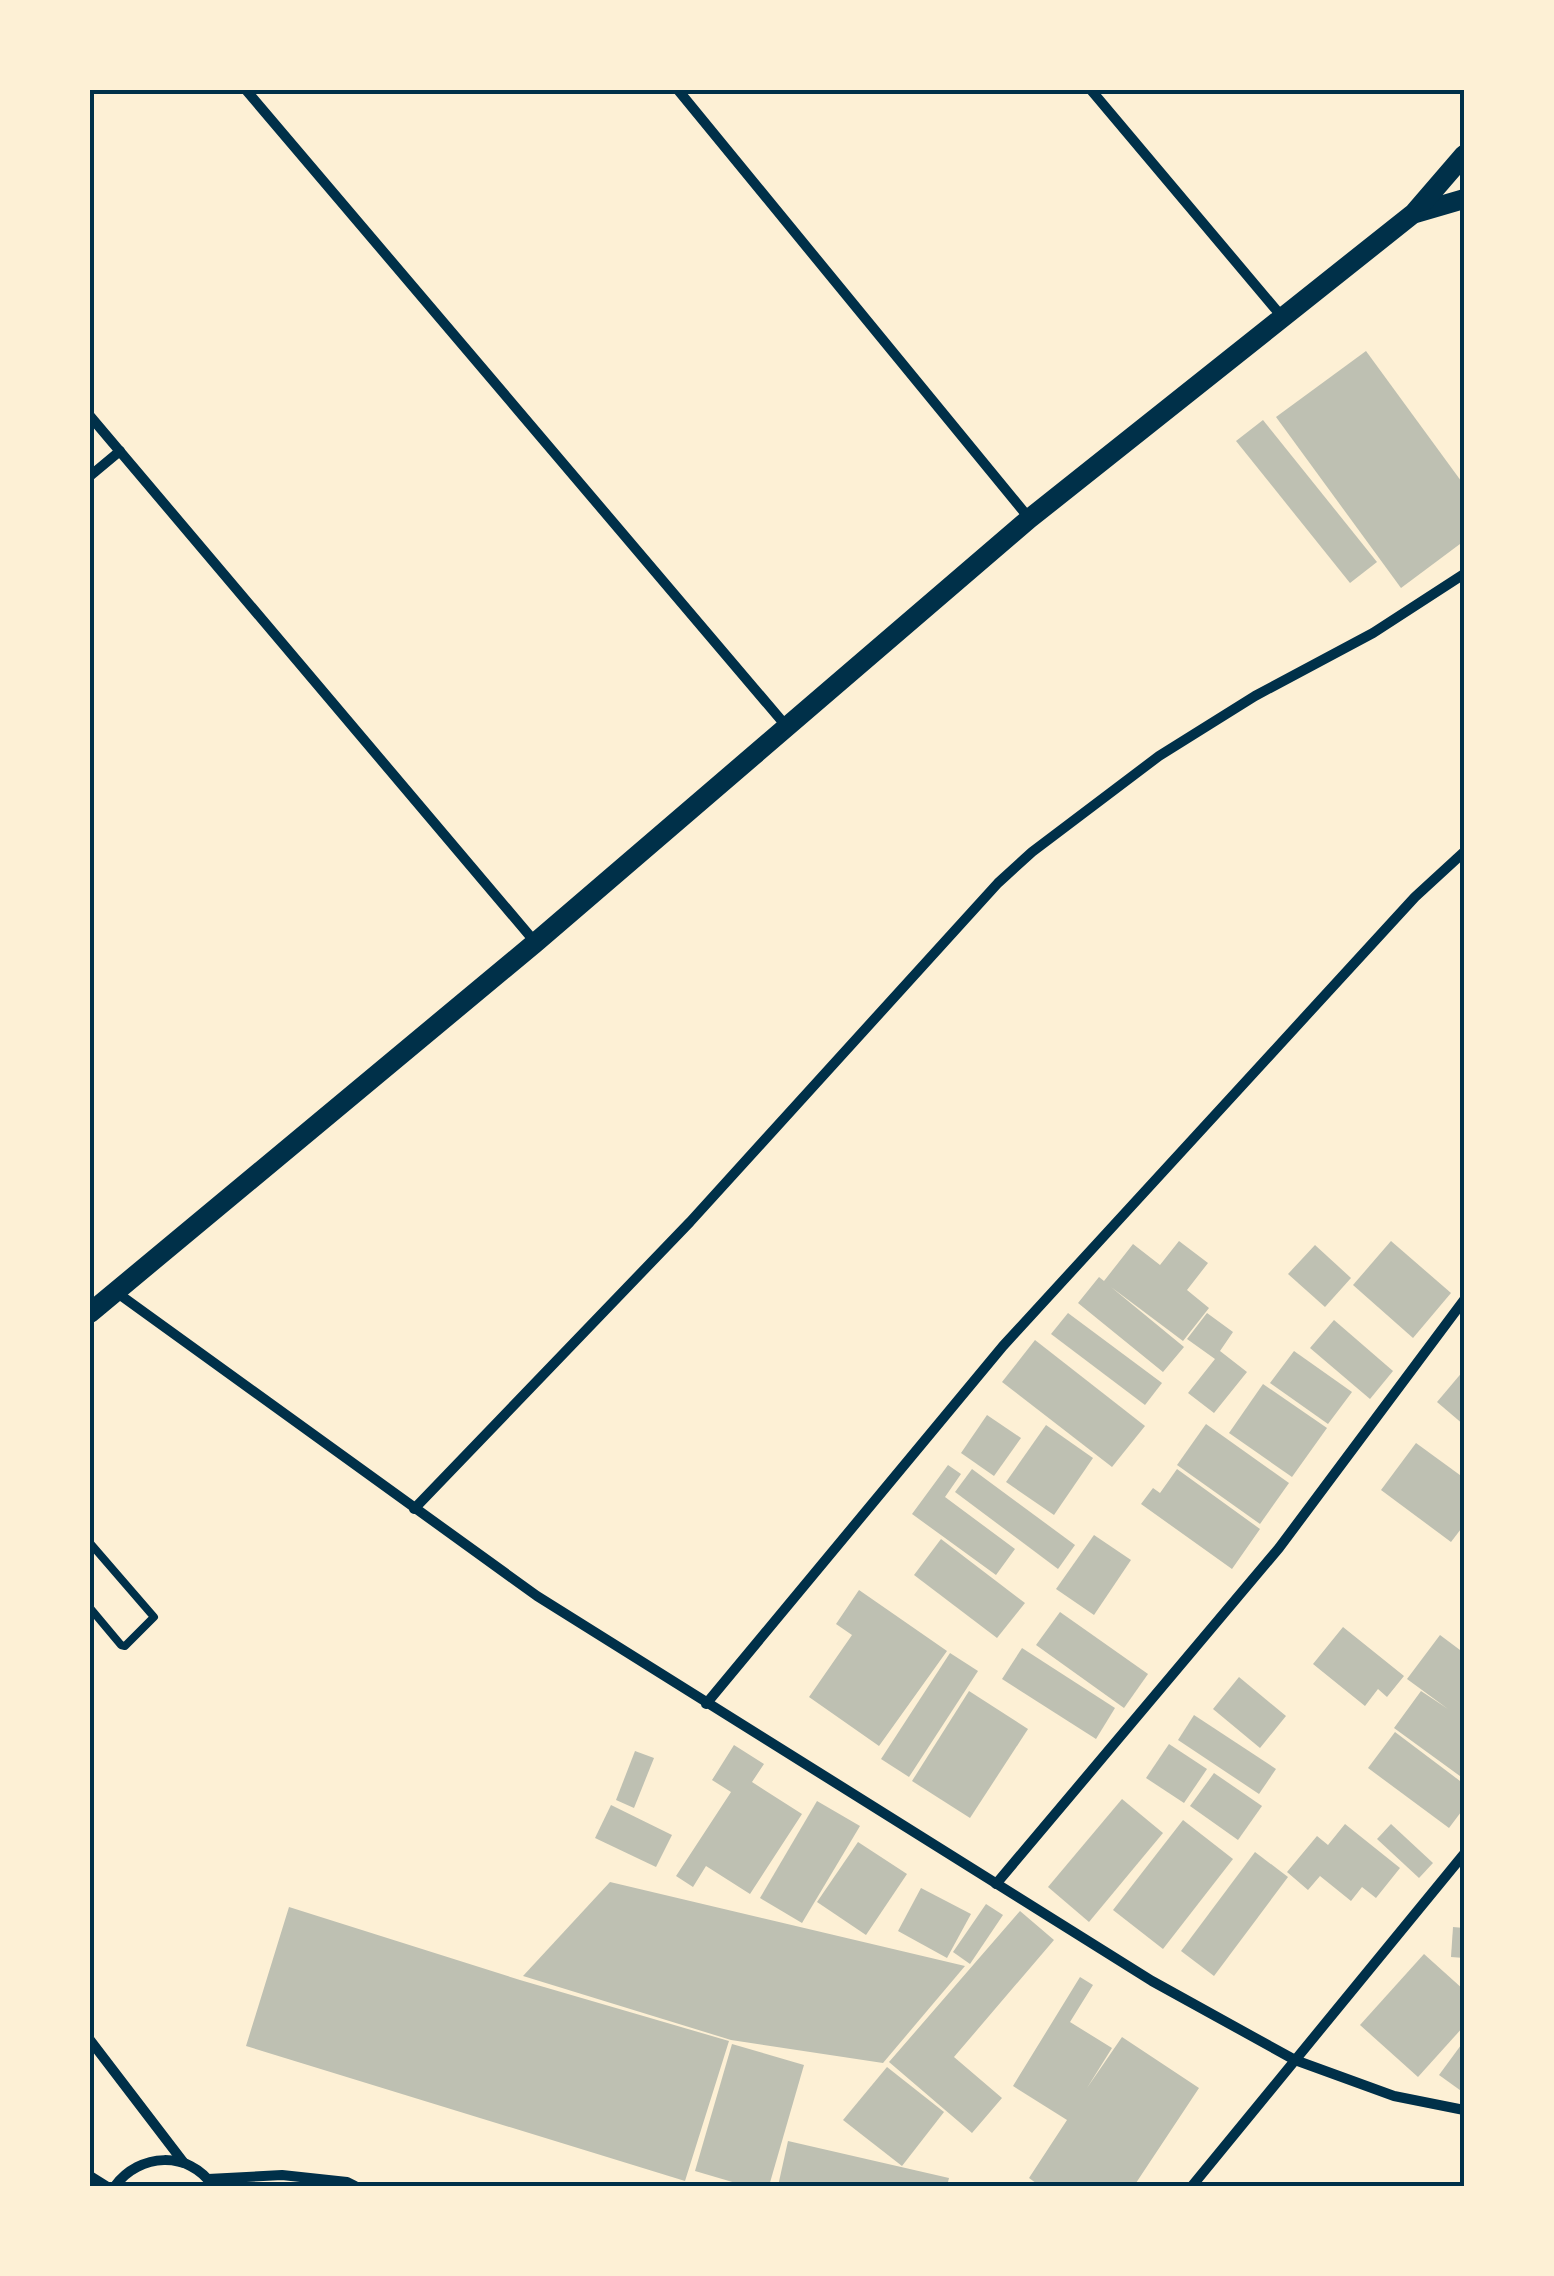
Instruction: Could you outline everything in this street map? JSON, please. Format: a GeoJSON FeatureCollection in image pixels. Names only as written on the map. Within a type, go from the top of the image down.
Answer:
{"type":"FeatureCollection","features":[{"type":"Feature","properties":{"kind":"main road"},"geometry":{"type":"LineString","coordinates":[[90,1312],[535,943],[1030,518],[1414,213],[1464,155]]}},
{"type":"Feature","properties":{"kind":"main road"},"geometry":{"type":"LineString","coordinates":[[1414,213],[1464,199]]}},
{"type":"Feature","properties":{"kind":"street"},"geometry":{"type":"LineString","coordinates":[[246,90],[788,728]]}},
{"type":"Feature","properties":{"kind":"street"},"geometry":{"type":"LineString","coordinates":[[678,90],[1030,518]]}},
{"type":"Feature","properties":{"kind":"street"},"geometry":{"type":"LineString","coordinates":[[1091,90],[1283,318]]}},
{"type":"Feature","properties":{"kind":"street"},"geometry":{"type":"LineString","coordinates":[[90,416],[535,943]]}},
{"type":"Feature","properties":{"kind":"street"},"geometry":{"type":"LineString","coordinates":[[90,476],[120,450]]}},
{"type":"Feature","properties":{"kind":"street"},"geometry":{"type":"LineString","coordinates":[[414,1509],[690,1222],[1009,872],[1159,756],[1255,696],[1374,633],[1464,574]]}},
{"type":"Feature","properties":{"kind":"street"},"geometry":{"type":"LineString","coordinates":[[706,1704],[1004,1346],[1415,897],[1464,852]]}},
{"type":"Feature","properties":{"kind":"street"},"geometry":{"type":"LineString","coordinates":[[116,1292],[537,1596],[1152,1981],[1295,2060],[1394,2096],[1464,2110]]}},
{"type":"Feature","properties":{"kind":"street"},"geometry":{"type":"LineString","coordinates":[[996,1884],[1278,1548],[1464,1300]]}},
{"type":"Feature","properties":{"kind":"street"},"geometry":{"type":"LineString","coordinates":[[1192,2186],[1464,1854]]}},
{"type":"Feature","properties":{"kind":"street"},"geometry":{"type":"LineString","coordinates":[[90,2040],[184,2163],[211,2182],[282,2175],[355,2186]]}},
{"type":"Feature","properties":{"kind":"street"},"geometry":{"type":"LineString","coordinates":[[114,2186],[122,2175],[138,2165],[157,2160],[184,2163]]}},
{"type":"Feature","properties":{"kind":"street"},"geometry":{"type":"LineString","coordinates":[[90,2176],[106,2186]]}},
{"type":"Feature","properties":{"kind":"lane"},"geometry":{"type":"LineString","coordinates":[[90,1543],[154,1618],[125,1646],[120,1645],[90,1608]]}},
{"type":"Feature","properties":{"kind":"building"},"geometry":{"type":"Polygon","coordinates":[[[1366,351],[1464,485],[1464,541],[1401,588],[1276,417],[1366,351]]]}},
{"type":"Feature","properties":{"kind":"building"},"geometry":{"type":"Polygon","coordinates":[[[1263,420],[1377,562],[1350,583],[1236,441],[1263,420]]]}},
{"type":"Feature","properties":{"kind":"building"},"geometry":{"type":"Polygon","coordinates":[[[1179,1241],[1208,1263],[1187,1290],[1209,1308],[1183,1341],[1111,1287],[1184,1347],[1163,1372],[1078,1303],[1099,1277],[1104,1281],[1133,1244],[1160,1265],[1179,1241]]]}},
{"type":"Feature","properties":{"kind":"building"},"geometry":{"type":"Polygon","coordinates":[[[1391,1241],[1451,1293],[1413,1338],[1353,1285],[1391,1241]]]}},
{"type":"Feature","properties":{"kind":"building"},"geometry":{"type":"Polygon","coordinates":[[[1315,1245],[1351,1278],[1325,1307],[1288,1274],[1315,1245]]]}},
{"type":"Feature","properties":{"kind":"building"},"geometry":{"type":"Polygon","coordinates":[[[1068,1313],[1162,1383],[1145,1405],[1051,1334],[1068,1313]]]}},
{"type":"Feature","properties":{"kind":"building"},"geometry":{"type":"Polygon","coordinates":[[[1207,1313],[1233,1332],[1220,1351],[1247,1372],[1214,1413],[1188,1393],[1215,1359],[1187,1339],[1207,1313]]]}},
{"type":"Feature","properties":{"kind":"building"},"geometry":{"type":"Polygon","coordinates":[[[1334,1320],[1393,1371],[1370,1399],[1310,1348],[1334,1320]]]}},
{"type":"Feature","properties":{"kind":"building"},"geometry":{"type":"Polygon","coordinates":[[[1035,1340],[1145,1426],[1112,1467],[1002,1382],[1035,1340]]]}},
{"type":"Feature","properties":{"kind":"building"},"geometry":{"type":"Polygon","coordinates":[[[1294,1351],[1352,1392],[1328,1424],[1270,1383],[1294,1351]]]}},
{"type":"Feature","properties":{"kind":"building"},"geometry":{"type":"Polygon","coordinates":[[[1464,1370],[1464,1425],[1437,1402],[1464,1370]]]}},
{"type":"Feature","properties":{"kind":"building"},"geometry":{"type":"Polygon","coordinates":[[[1263,1384],[1327,1428],[1292,1477],[1229,1433],[1263,1384]]]}},
{"type":"Feature","properties":{"kind":"building"},"geometry":{"type":"Polygon","coordinates":[[[987,1415],[1021,1438],[994,1476],[961,1453],[987,1415]]]}},
{"type":"Feature","properties":{"kind":"building"},"geometry":{"type":"Polygon","coordinates":[[[1206,1424],[1289,1483],[1260,1524],[1177,1465],[1206,1424]]]}},
{"type":"Feature","properties":{"kind":"building"},"geometry":{"type":"Polygon","coordinates":[[[1046,1425],[1093,1458],[1054,1515],[1006,1482],[1046,1425]]]}},
{"type":"Feature","properties":{"kind":"building"},"geometry":{"type":"Polygon","coordinates":[[[1416,1443],[1464,1478],[1464,1525],[1451,1542],[1381,1490],[1416,1443]]]}},
{"type":"Feature","properties":{"kind":"building"},"geometry":{"type":"Polygon","coordinates":[[[948,1465],[961,1474],[945,1497],[1015,1549],[996,1575],[912,1514],[948,1465]]]}},
{"type":"Feature","properties":{"kind":"building"},"geometry":{"type":"Polygon","coordinates":[[[972,1469],[1075,1545],[1058,1569],[955,1492],[972,1469]]]}},
{"type":"Feature","properties":{"kind":"building"},"geometry":{"type":"Polygon","coordinates":[[[1177,1469],[1260,1529],[1232,1569],[1141,1504],[1153,1488],[1160,1493],[1177,1469]]]}},
{"type":"Feature","properties":{"kind":"building"},"geometry":{"type":"Polygon","coordinates":[[[1094,1535],[1131,1560],[1094,1615],[1056,1589],[1094,1535]]]}},
{"type":"Feature","properties":{"kind":"building"},"geometry":{"type":"Polygon","coordinates":[[[941,1539],[1025,1603],[997,1638],[914,1575],[941,1539]]]}},
{"type":"Feature","properties":{"kind":"building"},"geometry":{"type":"Polygon","coordinates":[[[859,1590],[947,1651],[879,1746],[809,1697],[852,1635],[836,1624],[859,1590]]]}},
{"type":"Feature","properties":{"kind":"building"},"geometry":{"type":"Polygon","coordinates":[[[1060,1612],[1148,1674],[1124,1708],[1036,1645],[1060,1612]]]}},
{"type":"Feature","properties":{"kind":"building"},"geometry":{"type":"Polygon","coordinates":[[[1343,1627],[1404,1676],[1387,1697],[1378,1689],[1365,1706],[1313,1664],[1343,1627]]]}},
{"type":"Feature","properties":{"kind":"building"},"geometry":{"type":"Polygon","coordinates":[[[1440,1635],[1464,1653],[1464,1779],[1394,1728],[1421,1691],[1448,1709],[1407,1679],[1440,1635]]]}},
{"type":"Feature","properties":{"kind":"building"},"geometry":{"type":"Polygon","coordinates":[[[1022,1648],[1115,1708],[1096,1739],[1002,1679],[1022,1648]]]}},
{"type":"Feature","properties":{"kind":"building"},"geometry":{"type":"Polygon","coordinates":[[[950,1653],[978,1671],[909,1777],[881,1759],[950,1653]]]}},
{"type":"Feature","properties":{"kind":"building"},"geometry":{"type":"Polygon","coordinates":[[[1239,1677],[1286,1716],[1260,1748],[1213,1709],[1239,1677]]]}},
{"type":"Feature","properties":{"kind":"building"},"geometry":{"type":"Polygon","coordinates":[[[969,1691],[1028,1729],[970,1818],[912,1781],[969,1691]]]}},
{"type":"Feature","properties":{"kind":"building"},"geometry":{"type":"Polygon","coordinates":[[[1194,1715],[1276,1769],[1259,1794],[1178,1740],[1194,1715]]]}},
{"type":"Feature","properties":{"kind":"building"},"geometry":{"type":"Polygon","coordinates":[[[1395,1732],[1464,1784],[1464,1808],[1449,1828],[1368,1768],[1395,1732]]]}},
{"type":"Feature","properties":{"kind":"building"},"geometry":{"type":"Polygon","coordinates":[[[1169,1744],[1207,1769],[1184,1803],[1146,1778],[1169,1744]]]}},
{"type":"Feature","properties":{"kind":"building"},"geometry":{"type":"Polygon","coordinates":[[[734,1745],[764,1764],[752,1782],[802,1814],[750,1894],[706,1866],[693,1887],[676,1876],[731,1792],[712,1780],[734,1745]]]}},
{"type":"Feature","properties":{"kind":"building"},"geometry":{"type":"Polygon","coordinates":[[[635,1751],[654,1758],[634,1808],[616,1800],[635,1751]]]}},
{"type":"Feature","properties":{"kind":"building"},"geometry":{"type":"Polygon","coordinates":[[[1214,1773],[1262,1806],[1238,1840],[1190,1806],[1214,1773]]]}},
{"type":"Feature","properties":{"kind":"building"},"geometry":{"type":"Polygon","coordinates":[[[1122,1799],[1163,1833],[1089,1922],[1048,1887],[1122,1799]]]}},
{"type":"Feature","properties":{"kind":"building"},"geometry":{"type":"Polygon","coordinates":[[[817,1801],[860,1826],[802,1923],[760,1898],[817,1801]]]}},
{"type":"Feature","properties":{"kind":"building"},"geometry":{"type":"Polygon","coordinates":[[[611,1805],[672,1835],[656,1867],[595,1838],[611,1805]]]}},
{"type":"Feature","properties":{"kind":"building"},"geometry":{"type":"Polygon","coordinates":[[[1183,1820],[1233,1859],[1163,1949],[1113,1910],[1183,1820]]]}},
{"type":"Feature","properties":{"kind":"building"},"geometry":{"type":"Polygon","coordinates":[[[1345,1824],[1400,1868],[1376,1898],[1362,1887],[1351,1901],[1320,1876],[1308,1890],[1287,1872],[1317,1836],[1328,1845],[1345,1824]]]}},
{"type":"Feature","properties":{"kind":"building"},"geometry":{"type":"Polygon","coordinates":[[[1391,1824],[1433,1863],[1419,1878],[1377,1839],[1391,1824]]]}},
{"type":"Feature","properties":{"kind":"building"},"geometry":{"type":"Polygon","coordinates":[[[858,1842],[907,1874],[866,1935],[817,1902],[858,1842]]]}},
{"type":"Feature","properties":{"kind":"building"},"geometry":{"type":"Polygon","coordinates":[[[1255,1852],[1288,1877],[1214,1976],[1181,1951],[1255,1852]]]}},
{"type":"Feature","properties":{"kind":"building"},"geometry":{"type":"Polygon","coordinates":[[[610,1882],[965,1966],[883,2063],[731,2040],[523,1976],[610,1882]]]}},
{"type":"Feature","properties":{"kind":"building"},"geometry":{"type":"Polygon","coordinates":[[[921,1888],[971,1914],[947,1958],[898,1931],[921,1888]]]}},
{"type":"Feature","properties":{"kind":"building"},"geometry":{"type":"Polygon","coordinates":[[[986,1904],[1003,1915],[970,1964],[953,1952],[986,1904]]]}},
{"type":"Feature","properties":{"kind":"building"},"geometry":{"type":"Polygon","coordinates":[[[289,1907],[729,2041],[685,2181],[246,2046],[289,1907]]]}},
{"type":"Feature","properties":{"kind":"building"},"geometry":{"type":"Polygon","coordinates":[[[1020,1911],[1054,1940],[954,2057],[1002,2098],[972,2133],[889,2062],[1020,1911]]]}},
{"type":"Feature","properties":{"kind":"building"},"geometry":{"type":"Polygon","coordinates":[[[1453,1927],[1464,1928],[1464,1958],[1451,1957],[1453,1927]]]}},
{"type":"Feature","properties":{"kind":"building"},"geometry":{"type":"Polygon","coordinates":[[[1424,1954],[1464,1990],[1464,2026],[1418,2077],[1360,2025],[1424,1954]]]}},
{"type":"Feature","properties":{"kind":"building"},"geometry":{"type":"Polygon","coordinates":[[[1080,1977],[1093,1985],[1070,2022],[1112,2048],[1087,2088],[1122,2037],[1199,2088],[1134,2186],[1040,2186],[1029,2178],[1067,2120],[1013,2086],[1080,1977]]]}},
{"type":"Feature","properties":{"kind":"building"},"geometry":{"type":"Polygon","coordinates":[[[1464,2041],[1464,2093],[1439,2075],[1464,2041]]]}},
{"type":"Feature","properties":{"kind":"building"},"geometry":{"type":"Polygon","coordinates":[[[732,2044],[804,2065],[769,2186],[746,2186],[695,2171],[732,2044]]]}},
{"type":"Feature","properties":{"kind":"building"},"geometry":{"type":"Polygon","coordinates":[[[887,2067],[944,2112],[902,2166],[843,2120],[887,2067]]]}},
{"type":"Feature","properties":{"kind":"building"},"geometry":{"type":"Polygon","coordinates":[[[788,2141],[949,2178],[947,2186],[778,2186],[788,2141]]]}}]}
